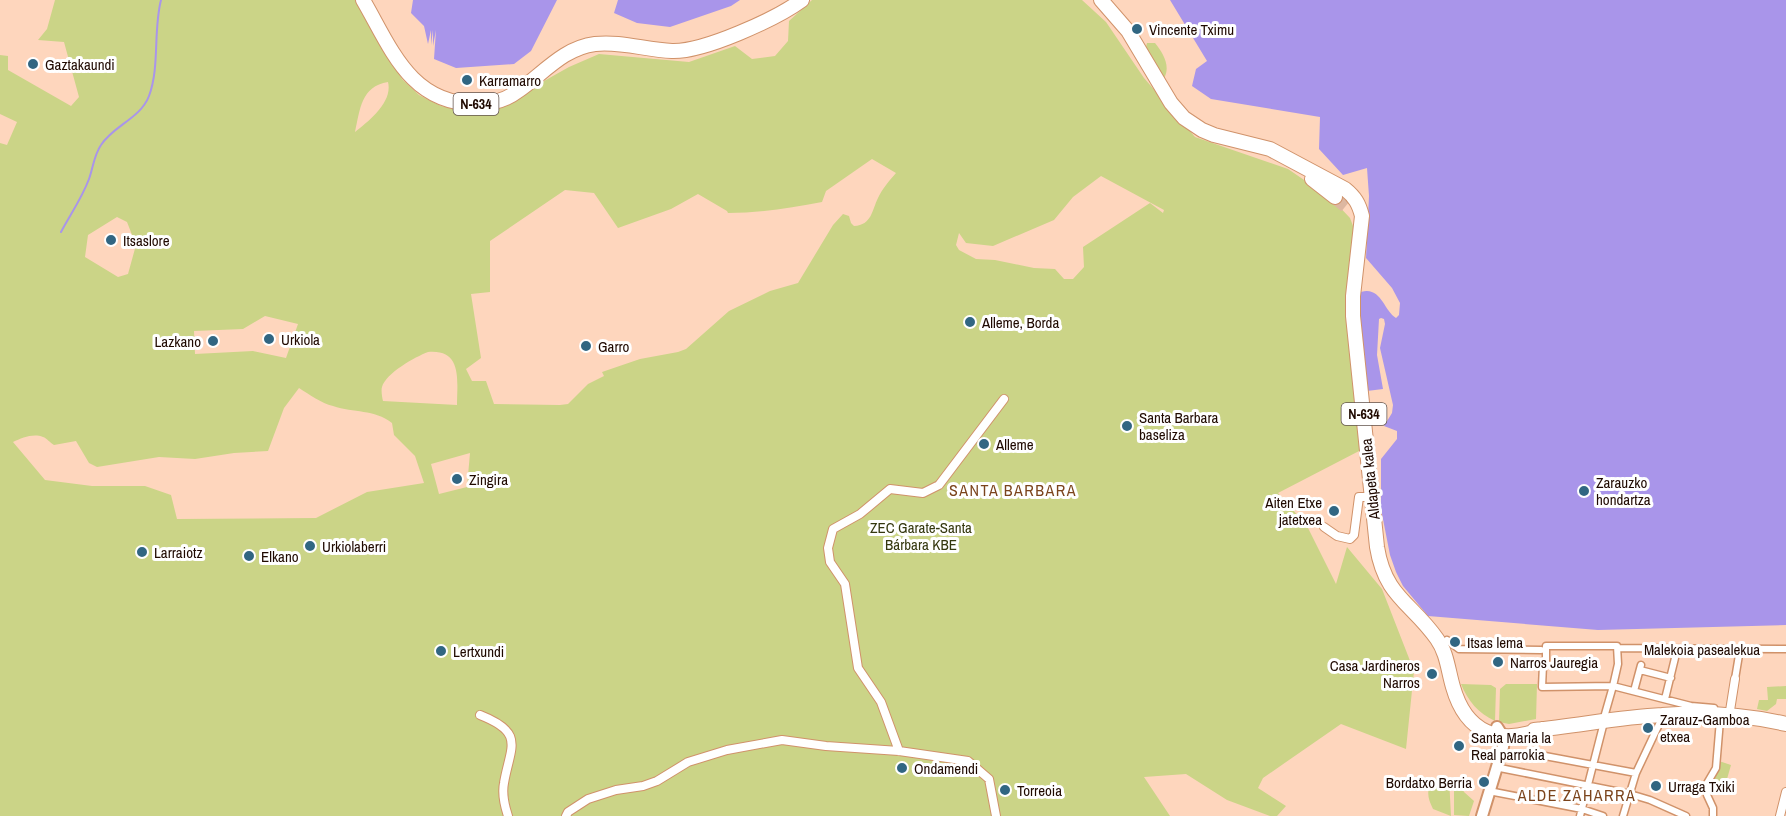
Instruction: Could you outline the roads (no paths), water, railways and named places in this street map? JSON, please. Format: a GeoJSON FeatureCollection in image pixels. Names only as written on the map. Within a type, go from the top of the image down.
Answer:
{"type":"FeatureCollection","features":[{"type":"Feature","properties":{"kind":"highway","name":"N-634"},"geometry":{"type":"LineString","coordinates":[[363,0],[401,66],[417,84],[433,94],[463,104],[490,104],[517,92],[561,58],[583,47],[609,44],[672,51],[698,48],[786,12],[801,0]]}},
{"type":"Feature","properties":{"kind":"highway","name":"N-634"},"geometry":{"type":"LineString","coordinates":[[1101,0],[1128,30],[1171,103],[1184,118],[1208,133],[1270,149],[1314,171],[1354,197],[1362,216],[1361,233]]}},
{"type":"Feature","properties":{"kind":"highway","name":"N-634"},"geometry":{"type":"LineString","coordinates":[[1285,157],[1335,197]]}},
{"type":"Feature","properties":{"kind":"highway"},"geometry":{"type":"LineString","coordinates":[[1351,210],[1358,220],[1361,233]]}},
{"type":"Feature","properties":{"kind":"highway","name":"Aldapeta kalea"},"geometry":{"type":"LineString","coordinates":[[1361,233],[1353,296],[1353,316],[1378,555],[1394,591],[1441,646],[1458,703]]}},
{"type":"Feature","properties":{"kind":"highway","name":"N-634"},"geometry":{"type":"LineString","coordinates":[[1458,703],[1467,718],[1500,743]]}},
{"type":"Feature","properties":{"kind":"highway","name":"N-634"},"geometry":{"type":"LineString","coordinates":[[1458,703],[1483,721],[1500,743]]}},
{"type":"Feature","properties":{"kind":"highway","name":"N-634"},"geometry":{"type":"LineString","coordinates":[[1500,743],[1511,730],[1534,731],[1663,715],[1727,716],[1786,724]]}},
{"type":"Feature","properties":{"kind":"main road"},"geometry":{"type":"LineString","coordinates":[[1482,816],[1500,743],[1534,731]]}},
{"type":"Feature","properties":{"kind":"street"},"geometry":{"type":"LineString","coordinates":[[898,751],[881,702],[858,668],[845,584],[830,562],[828,548],[833,529],[860,514],[890,489],[923,493],[939,485],[1004,399]]}},
{"type":"Feature","properties":{"kind":"street"},"geometry":{"type":"LineString","coordinates":[[1324,527],[1338,536],[1350,539],[1354,535],[1359,497],[1372,496]]}},
{"type":"Feature","properties":{"kind":"street"},"geometry":{"type":"LineString","coordinates":[[1447,640],[1459,649],[1541,650]]}},
{"type":"Feature","properties":{"kind":"street","name":"Malekoia pasealekua"},"geometry":{"type":"LineString","coordinates":[[1612,686],[1542,687],[1546,646],[1786,649]]}},
{"type":"Feature","properties":{"kind":"street"},"geometry":{"type":"LineString","coordinates":[[1605,714],[1618,664],[1617,648]]}},
{"type":"Feature","properties":{"kind":"street"},"geometry":{"type":"LineString","coordinates":[[1665,699],[1675,649]]}},
{"type":"Feature","properties":{"kind":"street"},"geometry":{"type":"LineString","coordinates":[[1713,816],[1706,785],[1716,768],[1740,650]]}},
{"type":"Feature","properties":{"kind":"street"},"geometry":{"type":"LineString","coordinates":[[1634,691],[1641,667],[1671,678]]}},
{"type":"Feature","properties":{"kind":"street"},"geometry":{"type":"LineString","coordinates":[[1612,686],[1727,716]]}},
{"type":"Feature","properties":{"kind":"street"},"geometry":{"type":"LineString","coordinates":[[480,715],[502,726],[511,741],[512,751],[504,785],[508,816]]}},
{"type":"Feature","properties":{"kind":"street"},"geometry":{"type":"LineString","coordinates":[[1623,816],[1636,774],[1662,718]]}},
{"type":"Feature","properties":{"kind":"street"},"geometry":{"type":"LineString","coordinates":[[1581,812],[1595,765],[1603,726]]}},
{"type":"Feature","properties":{"kind":"street"},"geometry":{"type":"LineString","coordinates":[[566,816],[568,812],[588,799],[657,781],[688,762],[727,750],[773,740],[898,751],[968,761],[989,779],[996,816]]}},
{"type":"Feature","properties":{"kind":"street"},"geometry":{"type":"LineString","coordinates":[[1500,743],[1589,786],[1650,800],[1686,816]]}},
{"type":"Feature","properties":{"kind":"street"},"geometry":{"type":"LineString","coordinates":[[1545,756],[1636,774]]}},
{"type":"Feature","properties":{"kind":"street"},"geometry":{"type":"LineString","coordinates":[[1494,792],[1604,816]]}},
{"type":"Feature","properties":{"kind":"street"},"geometry":{"type":"LineString","coordinates":[[1780,816],[1786,792]]}},
{"type":"Feature","properties":{"kind":"waterway"},"geometry":{"type":"LineString","coordinates":[[61,232],[86,186],[101,145],[106,138],[140,111],[149,96],[154,73],[161,0]]}},
{"type":"Feature","properties":{"kind":"tunnel"},"geometry":{"type":"LineString","coordinates":[[1335,197],[1351,210]]}},
{"type":"Feature","properties":{"kind":"place","name":"Vincente Tximu"},"geometry":{"type":"Point","coordinates":[1137,29]}},
{"type":"Feature","properties":{"kind":"place","name":"Gaztakaundi"},"geometry":{"type":"Point","coordinates":[33,64]}},
{"type":"Feature","properties":{"kind":"place","name":"Karramarro"},"geometry":{"type":"Point","coordinates":[467,80]}},
{"type":"Feature","properties":{"kind":"place","name":"Itsaslore"},"geometry":{"type":"Point","coordinates":[111,240]}},
{"type":"Feature","properties":{"kind":"place","name":"Alleme, Borda"},"geometry":{"type":"Point","coordinates":[970,322]}},
{"type":"Feature","properties":{"kind":"place","name":"Urkiola"},"geometry":{"type":"Point","coordinates":[269,339]}},
{"type":"Feature","properties":{"kind":"place","name":"Lazkano"},"geometry":{"type":"Point","coordinates":[213,341]}},
{"type":"Feature","properties":{"kind":"place","name":"Garro"},"geometry":{"type":"Point","coordinates":[586,346]}},
{"type":"Feature","properties":{"kind":"place","name":"Santa Barbara baseliza"},"geometry":{"type":"Point","coordinates":[1127,426]}},
{"type":"Feature","properties":{"kind":"place","name":"Alleme"},"geometry":{"type":"Point","coordinates":[984,444]}},
{"type":"Feature","properties":{"kind":"place","name":"Zingira"},"geometry":{"type":"Point","coordinates":[457,479]}},
{"type":"Feature","properties":{"kind":"place","name":"Zarauzko hondartza"},"geometry":{"type":"Point","coordinates":[1584,491]}},
{"type":"Feature","properties":{"kind":"place","name":"Aiten Etxe jatetxea"},"geometry":{"type":"Point","coordinates":[1334,511]}},
{"type":"Feature","properties":{"kind":"place","name":"Urkiolaberri"},"geometry":{"type":"Point","coordinates":[310,546]}},
{"type":"Feature","properties":{"kind":"place","name":"Larraiotz"},"geometry":{"type":"Point","coordinates":[142,552]}},
{"type":"Feature","properties":{"kind":"place","name":"Elkano"},"geometry":{"type":"Point","coordinates":[249,556]}},
{"type":"Feature","properties":{"kind":"place","name":"Itsas lema"},"geometry":{"type":"Point","coordinates":[1455,642]}},
{"type":"Feature","properties":{"kind":"place","name":"Lertxundi"},"geometry":{"type":"Point","coordinates":[441,651]}},
{"type":"Feature","properties":{"kind":"place","name":"Narros Jauregia"},"geometry":{"type":"Point","coordinates":[1498,662]}},
{"type":"Feature","properties":{"kind":"place","name":"Casa Jardineros Narros"},"geometry":{"type":"Point","coordinates":[1432,674]}},
{"type":"Feature","properties":{"kind":"place","name":"Zarauz-Gamboa etxea"},"geometry":{"type":"Point","coordinates":[1648,728]}},
{"type":"Feature","properties":{"kind":"place","name":"Santa Maria la Real parrokia"},"geometry":{"type":"Point","coordinates":[1459,746]}},
{"type":"Feature","properties":{"kind":"place","name":"Ondamendi"},"geometry":{"type":"Point","coordinates":[902,768]}},
{"type":"Feature","properties":{"kind":"place","name":"Bordatxo Berria"},"geometry":{"type":"Point","coordinates":[1484,782]}},
{"type":"Feature","properties":{"kind":"place","name":"Urraga Txiki"},"geometry":{"type":"Point","coordinates":[1656,786]}},
{"type":"Feature","properties":{"kind":"place","name":"Torreoia"},"geometry":{"type":"Point","coordinates":[1005,790]}},
{"type":"Feature","properties":{"kind":"district","name":"SANTA BARBARA"},"geometry":{"type":"Point","coordinates":[1013,490]}},
{"type":"Feature","properties":{"kind":"district","name":"ALDE ZAHARRA"},"geometry":{"type":"Point","coordinates":[1577,795]}},
{"type":"Feature","properties":{"kind":"park label","name":"ZEC Garate-Santa Bárbara KBE"},"geometry":{"type":"Point","coordinates":[921,536]}}]}
